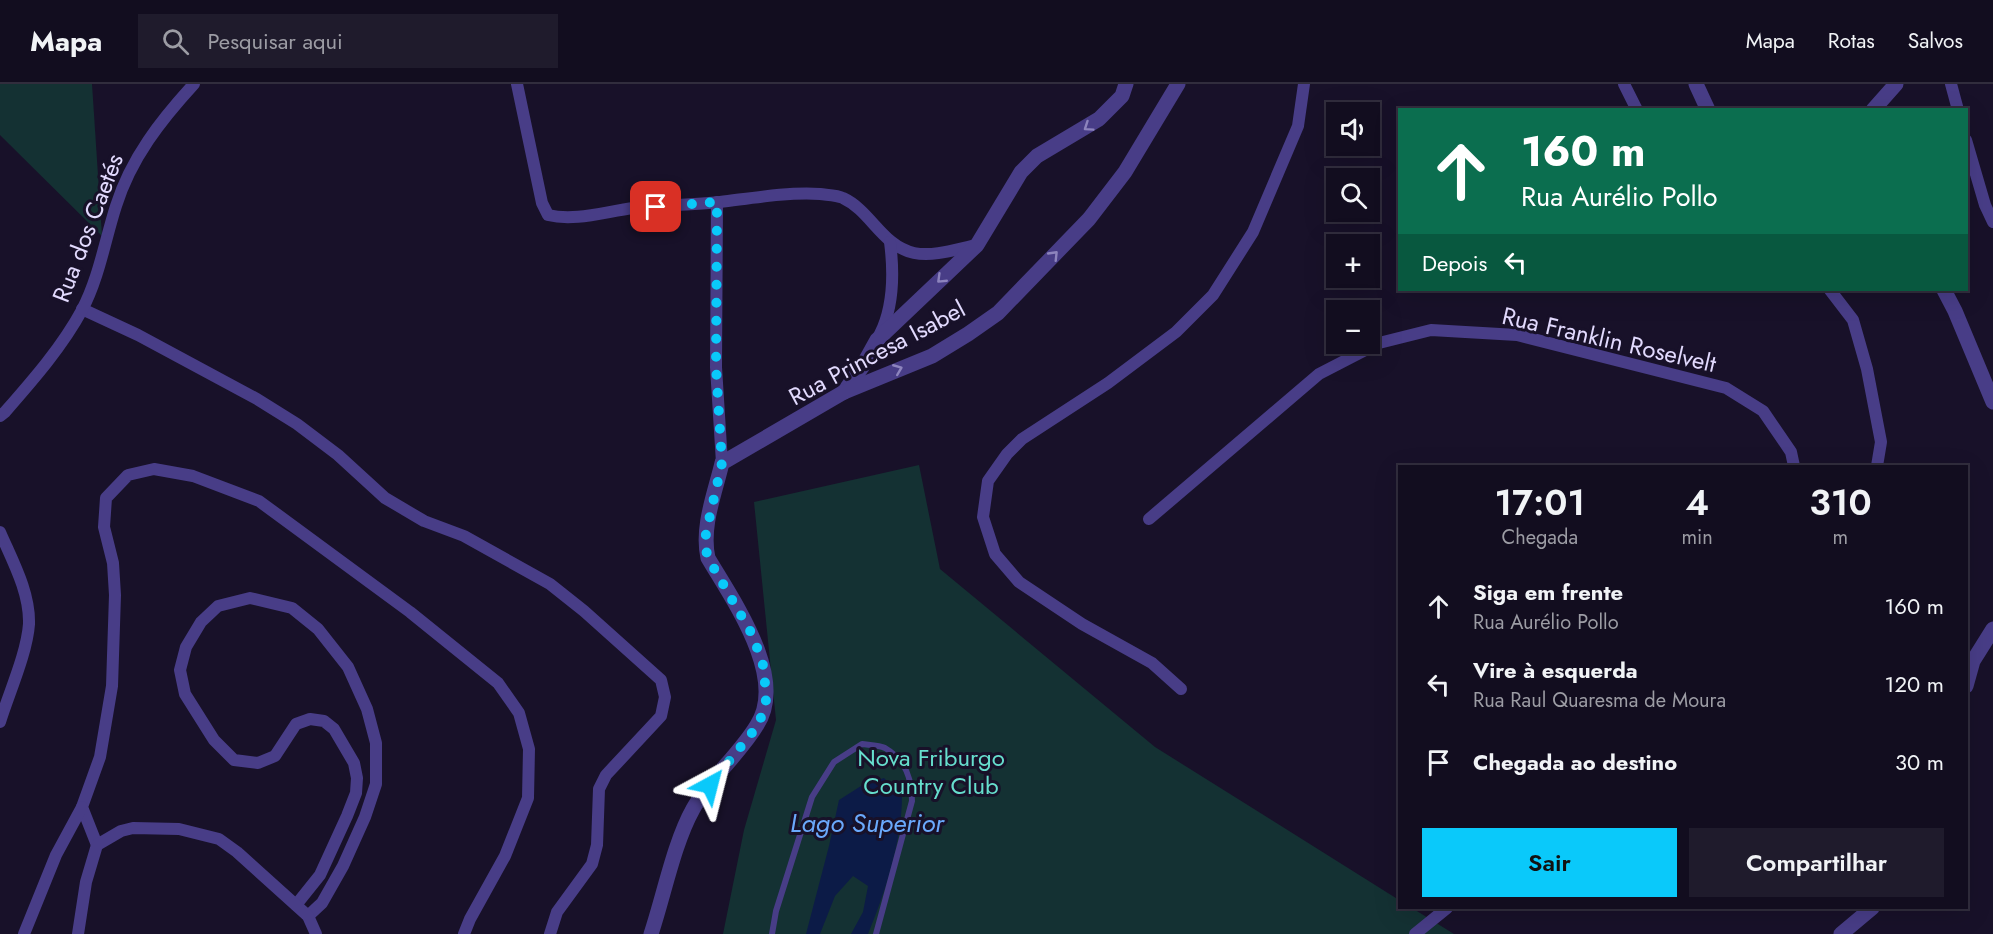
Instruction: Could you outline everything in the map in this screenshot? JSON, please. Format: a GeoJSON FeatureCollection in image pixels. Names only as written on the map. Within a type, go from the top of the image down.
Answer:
{"type":"FeatureCollection","features":[{"type":"Feature","properties":{"kind":"street","name":"Rua dos Caetés"},"geometry":{"type":"LineString","coordinates":[[0,416],[46,365],[82,309],[104,250],[116,204],[138,155],[169,111],[194,84]]}},
{"type":"Feature","properties":{"kind":"street"},"geometry":{"type":"LineString","coordinates":[[517,84],[542,203],[549,214],[561,218],[635,208],[766,196],[819,194],[842,198],[861,211],[890,242],[904,250],[932,254],[977,245]]}},
{"type":"Feature","properties":{"kind":"street"},"geometry":{"type":"LineString","coordinates":[[877,340],[977,245],[1021,172],[1037,156],[1100,119],[1122,96],[1126,84]]}},
{"type":"Feature","properties":{"kind":"street","name":"Rua Princesa Isabel"},"geometry":{"type":"LineString","coordinates":[[722,463],[844,392],[932,356],[998,313],[1089,219],[1125,172],[1178,84]]}},
{"type":"Feature","properties":{"kind":"street"},"geometry":{"type":"LineString","coordinates":[[1181,689],[1152,663],[1082,624],[1019,582],[995,554],[983,517],[988,481],[1007,453],[1022,439],[1108,383],[1176,332],[1213,295],[1253,232],[1298,126],[1304,84]]}},
{"type":"Feature","properties":{"kind":"street"},"geometry":{"type":"LineString","coordinates":[[1624,84],[1636,108]]}},
{"type":"Feature","properties":{"kind":"street"},"geometry":{"type":"LineString","coordinates":[[1696,84],[1707,108]]}},
{"type":"Feature","properties":{"kind":"street"},"geometry":{"type":"LineString","coordinates":[[1875,108],[1896,84]]}},
{"type":"Feature","properties":{"kind":"street"},"geometry":{"type":"LineString","coordinates":[[1951,84],[1957,108]]}},
{"type":"Feature","properties":{"kind":"street"},"geometry":{"type":"LineString","coordinates":[[1968,147],[1985,205],[1993,222]]}},
{"type":"Feature","properties":{"kind":"street"},"geometry":{"type":"LineString","coordinates":[[651,934],[682,831],[694,807],[759,724],[766,700],[764,668],[753,636],[708,558],[705,546],[722,463],[716,367],[717,202]]}},
{"type":"Feature","properties":{"kind":"street"},"geometry":{"type":"LineString","coordinates":[[844,392],[862,367],[886,321],[893,271],[890,242]]}},
{"type":"Feature","properties":{"kind":"street"},"geometry":{"type":"LineString","coordinates":[[1831,291],[1853,320],[1868,369],[1881,442],[1877,465]]}},
{"type":"Feature","properties":{"kind":"street"},"geometry":{"type":"LineString","coordinates":[[1945,291],[1993,402]]}},
{"type":"Feature","properties":{"kind":"street"},"geometry":{"type":"LineString","coordinates":[[82,309],[191,363],[257,399],[297,424],[338,455],[385,498],[424,521],[464,536],[550,584],[662,680],[665,697],[661,716],[606,775],[600,789],[597,845],[591,864],[557,912],[550,934]]}},
{"type":"Feature","properties":{"kind":"street","name":"Rua Franklin Roselvelt"},"geometry":{"type":"LineString","coordinates":[[1149,519],[1319,374],[1379,342],[1431,330],[1517,335],[1726,388],[1763,411],[1791,452],[1794,465]]}},
{"type":"Feature","properties":{"kind":"street"},"geometry":{"type":"LineString","coordinates":[[24,934],[56,855],[82,807],[100,756],[112,686],[115,595],[113,564],[104,527],[106,498],[128,475],[154,469],[193,476],[260,501],[410,612],[498,683],[519,712],[529,749],[528,798],[505,856],[464,934]]}},
{"type":"Feature","properties":{"kind":"street"},"geometry":{"type":"LineString","coordinates":[[0,532],[24,590],[29,624],[22,654],[0,722]]}},
{"type":"Feature","properties":{"kind":"street"},"geometry":{"type":"LineString","coordinates":[[296,905],[320,875],[348,816],[356,793],[357,778],[354,763],[334,729],[324,721],[310,719],[296,724],[275,756],[258,763],[234,760],[214,740],[185,693],[180,670],[186,647],[201,622],[218,606],[250,598],[292,608],[318,629],[348,667],[367,709],[376,743],[376,784],[364,817],[344,866],[322,903],[308,916]]}},
{"type":"Feature","properties":{"kind":"street"},"geometry":{"type":"LineString","coordinates":[[1968,679],[1973,661],[1993,629]]}},
{"type":"Feature","properties":{"kind":"street"},"geometry":{"type":"LineString","coordinates":[[78,934],[86,882],[97,845],[82,807]]}},
{"type":"Feature","properties":{"kind":"street"},"geometry":{"type":"LineString","coordinates":[[97,845],[121,831],[132,828],[178,829],[198,832],[219,839],[237,852],[308,916],[316,934]]}},
{"type":"Feature","properties":{"kind":"street"},"geometry":{"type":"LineString","coordinates":[[1415,934],[1446,909]]}},
{"type":"Feature","properties":{"kind":"street"},"geometry":{"type":"LineString","coordinates":[[1841,934],[1871,909]]}},
{"type":"Feature","properties":{"kind":"lane"},"geometry":{"type":"LineString","coordinates":[[772,934],[776,911],[812,797],[834,762],[862,744],[884,747],[901,760],[912,782],[912,801],[876,934]]}},
{"type":"Feature","properties":{"kind":"green space"},"geometry":{"type":"Polygon","coordinates":[[[0,84],[92,84],[102,236],[0,135],[0,84]]]}},
{"type":"Feature","properties":{"kind":"green space","name":"Nova Friburgo Country Club"},"geometry":{"type":"Polygon","coordinates":[[[919,465],[940,569],[1155,747],[1398,899],[1398,909],[1414,909],[1454,934],[723,934],[744,830],[776,720],[754,502],[919,465]]]}},
{"type":"Feature","properties":{"kind":"water","name":"Lago Superior"},"geometry":{"type":"Polygon","coordinates":[[[884,778],[902,796],[901,813],[896,849],[868,934],[851,934],[863,912],[868,886],[853,876],[835,896],[820,934],[806,934],[839,800],[861,786],[884,778]]]}},
{"type":"Feature","properties":{"kind":"route"},"geometry":{"type":"LineString","coordinates":[[656,207],[717,202],[716,367],[722,463],[705,546],[708,558],[753,636],[764,668],[766,700],[759,724],[710,785]]}}]}
